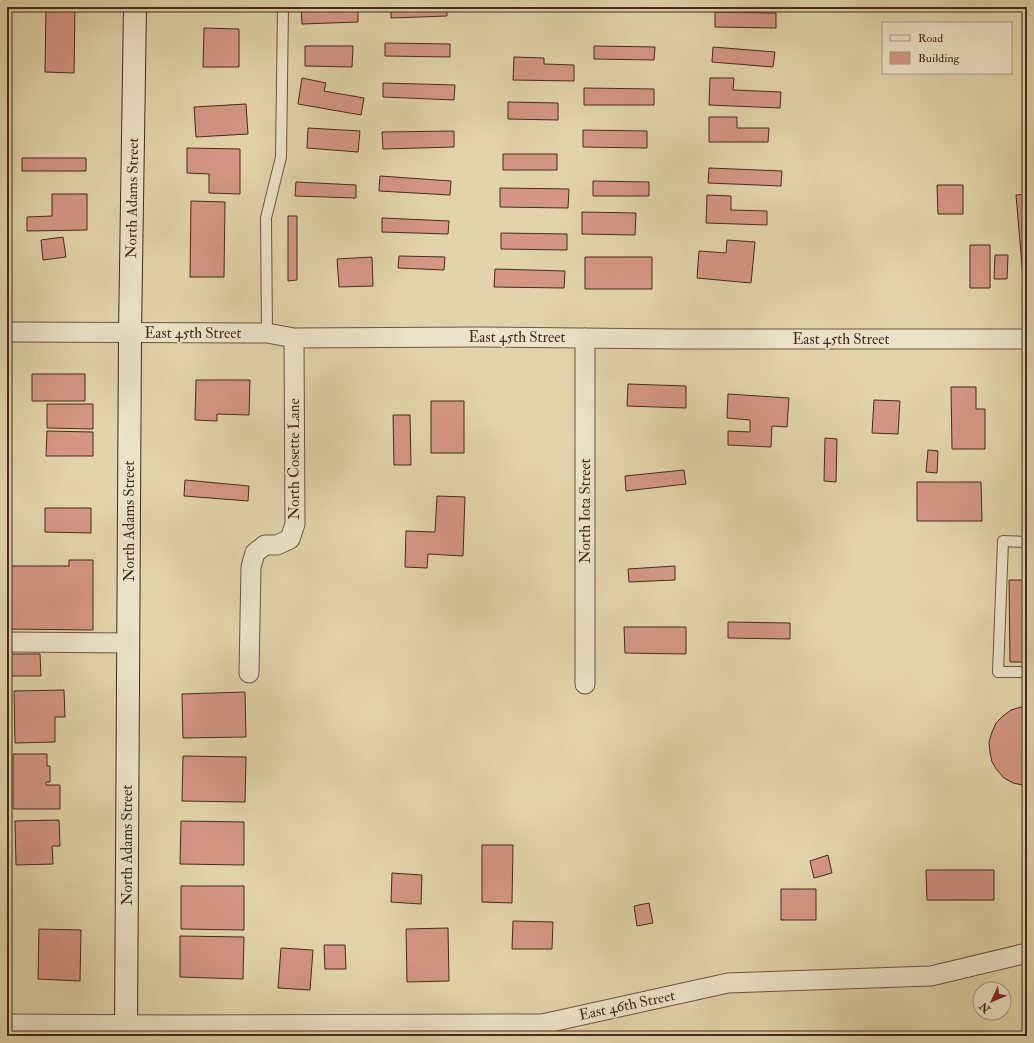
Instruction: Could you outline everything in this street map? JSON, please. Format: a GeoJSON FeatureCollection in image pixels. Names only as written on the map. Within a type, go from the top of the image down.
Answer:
{"type":"FeatureCollection","features":[{"type":"Feature","properties":{"kind":"street","name":"North Adams Street"},"geometry":{"type":"LineString","coordinates":[[126,1030],[130,333],[135,7]]}},
{"type":"Feature","properties":{"kind":"street","name":"East 45th Street"},"geometry":{"type":"LineString","coordinates":[[7,332],[267,334],[294,338],[479,337],[676,339],[1027,339]]}},
{"type":"Feature","properties":{"kind":"street","name":"North Cosette Lane"},"geometry":{"type":"LineString","coordinates":[[249,673],[251,567],[255,553],[265,545],[277,545],[290,539],[295,524],[294,338]]}},
{"type":"Feature","properties":{"kind":"street","name":"North Iota Street"},"geometry":{"type":"LineString","coordinates":[[585,338],[585,684]]}},
{"type":"Feature","properties":{"kind":"street"},"geometry":{"type":"LineString","coordinates":[[7,642],[128,643]]}},
{"type":"Feature","properties":{"kind":"street","name":"East 46th Street"},"geometry":{"type":"LineString","coordinates":[[7,1024],[126,1030],[521,1030],[542,1024],[728,983],[931,976],[1027,953]]}},
{"type":"Feature","properties":{"kind":"lane"},"geometry":{"type":"LineString","coordinates":[[267,334],[266,218],[281,157],[283,7]]}},
{"type":"Feature","properties":{"kind":"lane"},"geometry":{"type":"LineString","coordinates":[[1027,542],[1002,541],[998,672],[1027,672]]}},
{"type":"Feature","properties":{"kind":"building"},"geometry":{"type":"Polygon","coordinates":[[[46,7],[75,7],[74,73],[45,72],[46,7]]]}},
{"type":"Feature","properties":{"kind":"building"},"geometry":{"type":"Polygon","coordinates":[[[301,7],[358,7],[358,22],[302,24],[301,7]]]}},
{"type":"Feature","properties":{"kind":"building"},"geometry":{"type":"Polygon","coordinates":[[[391,7],[447,7],[447,16],[391,18],[391,7]]]}},
{"type":"Feature","properties":{"kind":"building"},"geometry":{"type":"Polygon","coordinates":[[[715,12],[776,13],[776,28],[715,27],[715,12]]]}},
{"type":"Feature","properties":{"kind":"building"},"geometry":{"type":"Polygon","coordinates":[[[204,28],[239,29],[239,67],[203,67],[204,28]]]}},
{"type":"Feature","properties":{"kind":"building"},"geometry":{"type":"Polygon","coordinates":[[[385,43],[450,44],[450,57],[385,56],[385,43]]]}},
{"type":"Feature","properties":{"kind":"building"},"geometry":{"type":"Polygon","coordinates":[[[305,46],[353,46],[352,67],[305,66],[305,46]]]}},
{"type":"Feature","properties":{"kind":"building"},"geometry":{"type":"Polygon","coordinates":[[[594,46],[655,47],[654,60],[594,59],[594,46]]]}},
{"type":"Feature","properties":{"kind":"building"},"geometry":{"type":"Polygon","coordinates":[[[713,47],[775,52],[773,67],[712,62],[713,47]]]}},
{"type":"Feature","properties":{"kind":"building"},"geometry":{"type":"Polygon","coordinates":[[[514,57],[544,58],[544,64],[574,65],[574,81],[513,80],[514,57]]]}},
{"type":"Feature","properties":{"kind":"building"},"geometry":{"type":"Polygon","coordinates":[[[302,78],[326,83],[324,91],[364,98],[361,115],[298,104],[302,78]]]}},
{"type":"Feature","properties":{"kind":"building"},"geometry":{"type":"Polygon","coordinates":[[[710,78],[734,78],[733,90],[781,92],[780,108],[709,105],[710,78]]]}},
{"type":"Feature","properties":{"kind":"building"},"geometry":{"type":"Polygon","coordinates":[[[383,83],[455,85],[454,100],[383,97],[383,83]]]}},
{"type":"Feature","properties":{"kind":"building"},"geometry":{"type":"Polygon","coordinates":[[[584,88],[654,89],[654,105],[584,105],[584,88]]]}},
{"type":"Feature","properties":{"kind":"building"},"geometry":{"type":"Polygon","coordinates":[[[508,102],[558,103],[558,120],[508,119],[508,102]]]}},
{"type":"Feature","properties":{"kind":"building"},"geometry":{"type":"Polygon","coordinates":[[[246,104],[248,134],[196,137],[194,107],[246,104]]]}},
{"type":"Feature","properties":{"kind":"building"},"geometry":{"type":"Polygon","coordinates":[[[709,117],[737,117],[737,128],[769,128],[768,142],[709,142],[709,117]]]}},
{"type":"Feature","properties":{"kind":"building"},"geometry":{"type":"Polygon","coordinates":[[[308,128],[360,131],[358,152],[307,148],[308,128]]]}},
{"type":"Feature","properties":{"kind":"building"},"geometry":{"type":"Polygon","coordinates":[[[583,130],[647,131],[647,148],[583,147],[583,130]]]}},
{"type":"Feature","properties":{"kind":"building"},"geometry":{"type":"Polygon","coordinates":[[[454,131],[454,147],[383,149],[382,132],[454,131]]]}},
{"type":"Feature","properties":{"kind":"building"},"geometry":{"type":"Polygon","coordinates":[[[187,148],[240,149],[240,194],[209,193],[209,174],[187,173],[187,148]]]}},
{"type":"Feature","properties":{"kind":"building"},"geometry":{"type":"Polygon","coordinates":[[[503,154],[557,154],[557,170],[503,170],[503,154]]]}},
{"type":"Feature","properties":{"kind":"building"},"geometry":{"type":"Polygon","coordinates":[[[22,158],[86,158],[86,171],[22,171],[22,158]]]}},
{"type":"Feature","properties":{"kind":"building"},"geometry":{"type":"Polygon","coordinates":[[[709,168],[782,171],[781,186],[708,183],[709,168]]]}},
{"type":"Feature","properties":{"kind":"building"},"geometry":{"type":"Polygon","coordinates":[[[380,176],[451,181],[450,195],[379,191],[380,176]]]}},
{"type":"Feature","properties":{"kind":"building"},"geometry":{"type":"Polygon","coordinates":[[[593,181],[649,182],[649,196],[593,196],[593,181]]]}},
{"type":"Feature","properties":{"kind":"building"},"geometry":{"type":"Polygon","coordinates":[[[296,182],[356,185],[356,198],[295,196],[296,182]]]}},
{"type":"Feature","properties":{"kind":"building"},"geometry":{"type":"Polygon","coordinates":[[[937,185],[963,185],[963,214],[938,214],[937,185]]]}},
{"type":"Feature","properties":{"kind":"building"},"geometry":{"type":"Polygon","coordinates":[[[500,188],[569,189],[568,208],[500,207],[500,188]]]}},
{"type":"Feature","properties":{"kind":"building"},"geometry":{"type":"Polygon","coordinates":[[[52,194],[87,194],[87,230],[27,231],[27,217],[52,216],[52,194]]]}},
{"type":"Feature","properties":{"kind":"building"},"geometry":{"type":"Polygon","coordinates":[[[1027,194],[1027,277],[1023,277],[1016,195],[1027,194]]]}},
{"type":"Feature","properties":{"kind":"building"},"geometry":{"type":"Polygon","coordinates":[[[707,195],[731,196],[731,210],[767,211],[767,225],[706,223],[707,195]]]}},
{"type":"Feature","properties":{"kind":"building"},"geometry":{"type":"Polygon","coordinates":[[[191,201],[225,202],[224,277],[190,277],[191,201]]]}},
{"type":"Feature","properties":{"kind":"building"},"geometry":{"type":"Polygon","coordinates":[[[582,212],[636,213],[635,235],[582,234],[582,212]]]}},
{"type":"Feature","properties":{"kind":"building"},"geometry":{"type":"Polygon","coordinates":[[[288,216],[297,216],[297,280],[288,281],[288,216]]]}},
{"type":"Feature","properties":{"kind":"building"},"geometry":{"type":"Polygon","coordinates":[[[382,218],[449,221],[448,234],[382,232],[382,218]]]}},
{"type":"Feature","properties":{"kind":"building"},"geometry":{"type":"Polygon","coordinates":[[[501,233],[567,234],[567,250],[501,249],[501,233]]]}},
{"type":"Feature","properties":{"kind":"building"},"geometry":{"type":"Polygon","coordinates":[[[63,237],[66,257],[43,260],[41,240],[63,237]]]}},
{"type":"Feature","properties":{"kind":"building"},"geometry":{"type":"Polygon","coordinates":[[[727,240],[755,242],[751,283],[697,278],[699,251],[726,253],[727,240]]]}},
{"type":"Feature","properties":{"kind":"building"},"geometry":{"type":"Polygon","coordinates":[[[970,245],[990,245],[990,288],[970,288],[970,245]]]}},
{"type":"Feature","properties":{"kind":"building"},"geometry":{"type":"Polygon","coordinates":[[[995,255],[1008,255],[1007,279],[994,279],[995,255]]]}},
{"type":"Feature","properties":{"kind":"building"},"geometry":{"type":"Polygon","coordinates":[[[399,256],[445,257],[444,270],[398,268],[399,256]]]}},
{"type":"Feature","properties":{"kind":"building"},"geometry":{"type":"Polygon","coordinates":[[[372,257],[373,286],[339,287],[337,259],[372,257]]]}},
{"type":"Feature","properties":{"kind":"building"},"geometry":{"type":"Polygon","coordinates":[[[585,257],[652,257],[652,289],[585,289],[585,257]]]}},
{"type":"Feature","properties":{"kind":"building"},"geometry":{"type":"Polygon","coordinates":[[[495,269],[565,271],[564,288],[494,287],[495,269]]]}},
{"type":"Feature","properties":{"kind":"building"},"geometry":{"type":"Polygon","coordinates":[[[32,374],[85,374],[85,401],[32,401],[32,374]]]}},
{"type":"Feature","properties":{"kind":"building"},"geometry":{"type":"Polygon","coordinates":[[[196,380],[250,380],[249,415],[217,414],[217,421],[195,420],[196,380]]]}},
{"type":"Feature","properties":{"kind":"building"},"geometry":{"type":"Polygon","coordinates":[[[628,384],[686,386],[686,408],[627,406],[628,384]]]}},
{"type":"Feature","properties":{"kind":"building"},"geometry":{"type":"Polygon","coordinates":[[[951,387],[976,387],[976,409],[985,409],[985,449],[952,449],[951,387]]]}},
{"type":"Feature","properties":{"kind":"building"},"geometry":{"type":"Polygon","coordinates":[[[1025,389],[1027,389],[1027,446],[1025,446],[1025,389]]]}},
{"type":"Feature","properties":{"kind":"building"},"geometry":{"type":"Polygon","coordinates":[[[728,394],[789,398],[787,427],[772,426],[771,447],[728,445],[728,431],[750,432],[750,420],[727,418],[728,394]]]}},
{"type":"Feature","properties":{"kind":"building"},"geometry":{"type":"Polygon","coordinates":[[[874,400],[900,401],[898,434],[872,433],[874,400]]]}},
{"type":"Feature","properties":{"kind":"building"},"geometry":{"type":"Polygon","coordinates":[[[431,401],[464,401],[464,453],[431,453],[431,401]]]}},
{"type":"Feature","properties":{"kind":"building"},"geometry":{"type":"Polygon","coordinates":[[[47,404],[93,404],[93,429],[47,428],[47,404]]]}},
{"type":"Feature","properties":{"kind":"building"},"geometry":{"type":"Polygon","coordinates":[[[393,415],[410,415],[411,465],[394,465],[393,415]]]}},
{"type":"Feature","properties":{"kind":"building"},"geometry":{"type":"Polygon","coordinates":[[[47,431],[93,432],[93,456],[46,456],[47,431]]]}},
{"type":"Feature","properties":{"kind":"building"},"geometry":{"type":"Polygon","coordinates":[[[825,438],[837,439],[836,482],[824,481],[825,438]]]}},
{"type":"Feature","properties":{"kind":"building"},"geometry":{"type":"Polygon","coordinates":[[[928,450],[938,451],[937,473],[926,472],[928,450]]]}},
{"type":"Feature","properties":{"kind":"building"},"geometry":{"type":"Polygon","coordinates":[[[684,470],[686,484],[626,491],[625,476],[684,470]]]}},
{"type":"Feature","properties":{"kind":"building"},"geometry":{"type":"Polygon","coordinates":[[[185,480],[249,486],[248,501],[184,496],[185,480]]]}},
{"type":"Feature","properties":{"kind":"building"},"geometry":{"type":"Polygon","coordinates":[[[917,482],[981,482],[982,521],[917,521],[917,482]]]}},
{"type":"Feature","properties":{"kind":"building"},"geometry":{"type":"Polygon","coordinates":[[[437,496],[465,497],[463,556],[428,554],[427,568],[405,567],[406,531],[435,532],[437,496]]]}},
{"type":"Feature","properties":{"kind":"building"},"geometry":{"type":"Polygon","coordinates":[[[45,508],[91,508],[91,533],[45,532],[45,508]]]}},
{"type":"Feature","properties":{"kind":"building"},"geometry":{"type":"Polygon","coordinates":[[[69,560],[93,560],[93,630],[7,629],[7,566],[69,566],[69,560]]]}},
{"type":"Feature","properties":{"kind":"building"},"geometry":{"type":"Polygon","coordinates":[[[675,566],[675,580],[629,582],[628,569],[675,566]]]}},
{"type":"Feature","properties":{"kind":"building"},"geometry":{"type":"Polygon","coordinates":[[[1009,580],[1027,580],[1027,662],[1010,662],[1009,580]]]}},
{"type":"Feature","properties":{"kind":"building"},"geometry":{"type":"Polygon","coordinates":[[[728,622],[790,623],[790,639],[728,638],[728,622]]]}},
{"type":"Feature","properties":{"kind":"building"},"geometry":{"type":"Polygon","coordinates":[[[624,627],[686,627],[686,654],[625,653],[624,627]]]}},
{"type":"Feature","properties":{"kind":"building"},"geometry":{"type":"Polygon","coordinates":[[[7,654],[40,654],[41,676],[7,676],[7,654]]]}},
{"type":"Feature","properties":{"kind":"building"},"geometry":{"type":"Polygon","coordinates":[[[64,690],[65,717],[55,717],[55,742],[15,743],[14,691],[64,690]]]}},
{"type":"Feature","properties":{"kind":"building"},"geometry":{"type":"Polygon","coordinates":[[[245,692],[246,737],[183,738],[182,694],[245,692]]]}},
{"type":"Feature","properties":{"kind":"building"},"geometry":{"type":"Polygon","coordinates":[[[1027,706],[1027,786],[1013,783],[1004,778],[997,770],[992,762],[989,742],[996,723],[1003,716],[1011,710],[1027,706]]]}},
{"type":"Feature","properties":{"kind":"building"},"geometry":{"type":"Polygon","coordinates":[[[13,754],[47,754],[47,766],[50,766],[50,782],[46,782],[46,785],[60,785],[60,809],[13,809],[13,754]]]}},
{"type":"Feature","properties":{"kind":"building"},"geometry":{"type":"Polygon","coordinates":[[[183,756],[246,757],[245,802],[182,801],[183,756]]]}},
{"type":"Feature","properties":{"kind":"building"},"geometry":{"type":"Polygon","coordinates":[[[59,820],[60,846],[52,846],[53,864],[16,865],[15,821],[59,820]]]}},
{"type":"Feature","properties":{"kind":"building"},"geometry":{"type":"Polygon","coordinates":[[[181,821],[244,822],[244,865],[180,864],[181,821]]]}},
{"type":"Feature","properties":{"kind":"building"},"geometry":{"type":"Polygon","coordinates":[[[482,845],[513,845],[512,903],[482,902],[482,845]]]}},
{"type":"Feature","properties":{"kind":"building"},"geometry":{"type":"Polygon","coordinates":[[[828,855],[832,873],[814,878],[810,861],[828,855]]]}},
{"type":"Feature","properties":{"kind":"building"},"geometry":{"type":"Polygon","coordinates":[[[1025,869],[1027,869],[1027,903],[1026,903],[1025,869]]]}},
{"type":"Feature","properties":{"kind":"building"},"geometry":{"type":"Polygon","coordinates":[[[926,870],[994,870],[994,900],[927,900],[926,870]]]}},
{"type":"Feature","properties":{"kind":"building"},"geometry":{"type":"Polygon","coordinates":[[[392,873],[422,875],[421,904],[391,902],[392,873]]]}},
{"type":"Feature","properties":{"kind":"building"},"geometry":{"type":"Polygon","coordinates":[[[181,886],[244,886],[244,930],[181,929],[181,886]]]}},
{"type":"Feature","properties":{"kind":"building"},"geometry":{"type":"Polygon","coordinates":[[[781,889],[816,889],[816,920],[781,920],[781,889]]]}},
{"type":"Feature","properties":{"kind":"building"},"geometry":{"type":"Polygon","coordinates":[[[649,903],[653,923],[637,926],[634,906],[649,903]]]}},
{"type":"Feature","properties":{"kind":"building"},"geometry":{"type":"Polygon","coordinates":[[[513,921],[553,922],[552,949],[512,949],[513,921]]]}},
{"type":"Feature","properties":{"kind":"building"},"geometry":{"type":"Polygon","coordinates":[[[448,928],[449,981],[407,982],[406,929],[448,928]]]}},
{"type":"Feature","properties":{"kind":"building"},"geometry":{"type":"Polygon","coordinates":[[[39,929],[81,930],[80,981],[38,979],[39,929]]]}},
{"type":"Feature","properties":{"kind":"building"},"geometry":{"type":"Polygon","coordinates":[[[180,936],[244,937],[243,979],[180,977],[180,936]]]}},
{"type":"Feature","properties":{"kind":"building"},"geometry":{"type":"Polygon","coordinates":[[[324,945],[345,945],[346,969],[325,969],[324,945]]]}},
{"type":"Feature","properties":{"kind":"building"},"geometry":{"type":"Polygon","coordinates":[[[281,948],[313,950],[310,990],[278,988],[281,948]]]}}]}
